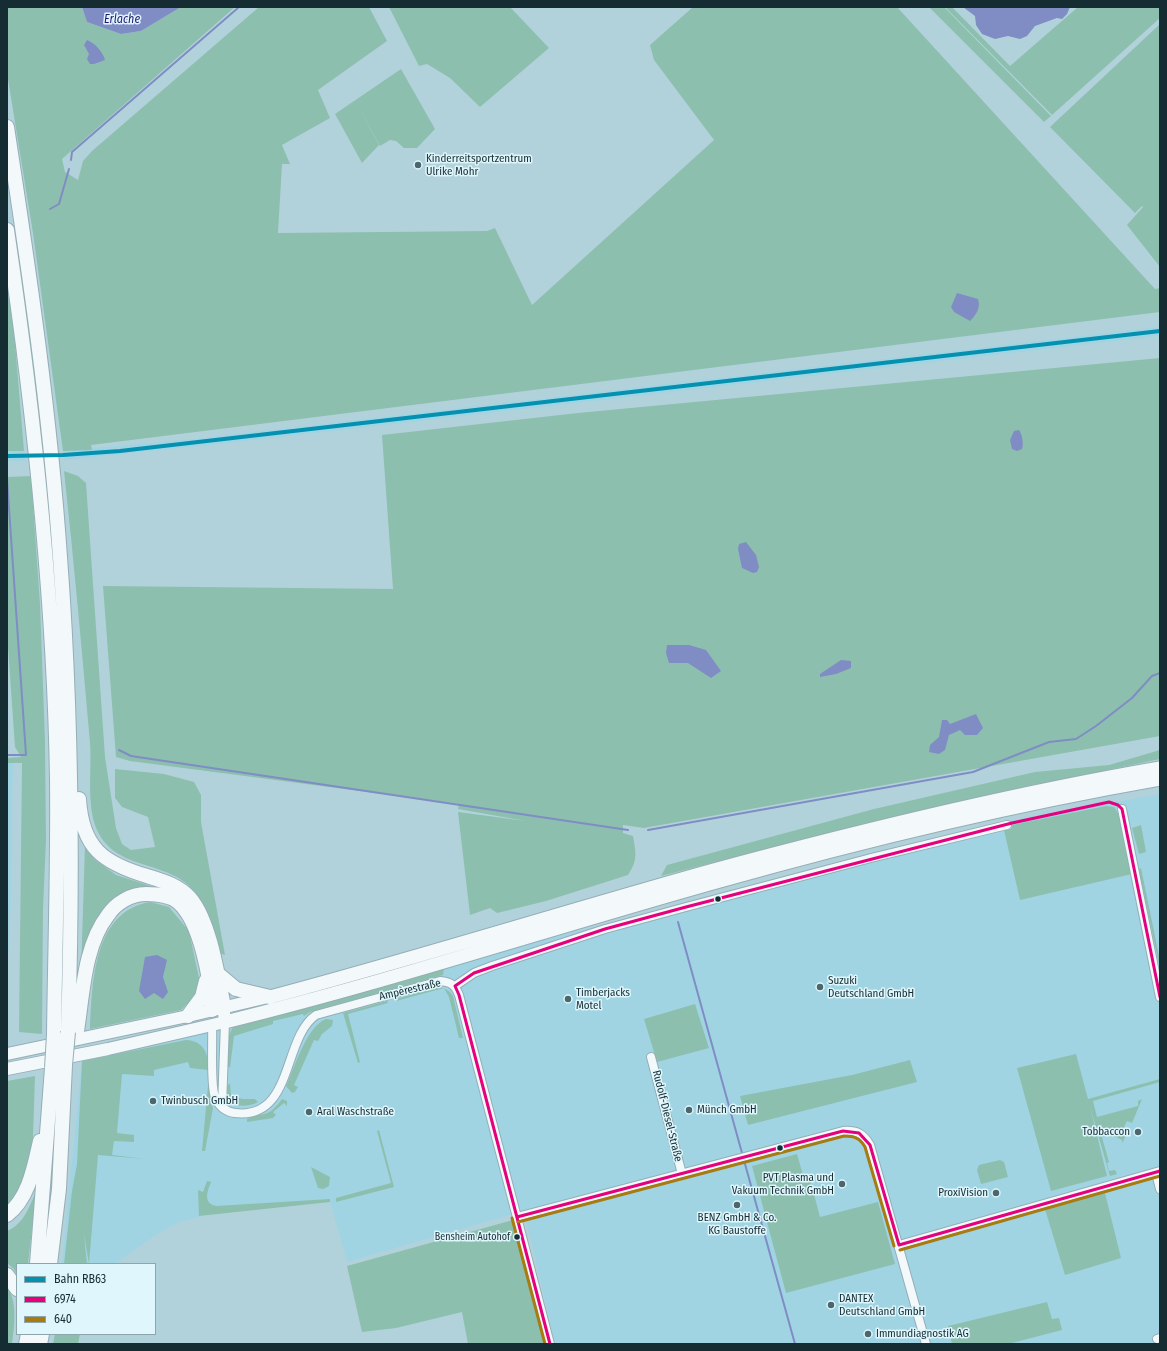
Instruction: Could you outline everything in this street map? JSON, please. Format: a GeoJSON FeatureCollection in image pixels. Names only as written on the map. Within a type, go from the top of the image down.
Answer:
{"type":"FeatureCollection","features":[{"type":"Feature","properties":{"kind":"highway"},"geometry":{"type":"LineString","coordinates":[[7,127],[40,348],[60,557],[71,756],[70,948],[72,1031]]}},
{"type":"Feature","properties":{"kind":"highway"},"geometry":{"type":"LineString","coordinates":[[7,230],[36,450],[47,580],[56,771],[54,1035],[71,1082],[64,1097],[59,1189],[50,1263]]}},
{"type":"Feature","properties":{"kind":"highway"},"geometry":{"type":"LineString","coordinates":[[71,756],[78,780],[80,814],[87,834],[99,854],[114,865],[171,884],[190,898],[200,913],[204,922],[218,1016],[319,998],[720,881],[856,845],[1029,805],[1160,779]]}},
{"type":"Feature","properties":{"kind":"highway"},"geometry":{"type":"LineString","coordinates":[[36,1263],[49,1120],[64,1066],[86,971],[100,926],[108,913],[120,902],[130,897],[142,894],[156,894],[173,899],[179,903],[195,929],[212,974],[236,989],[270,997],[802,847],[920,818],[1160,768]]}},
{"type":"Feature","properties":{"kind":"highway"},"geometry":{"type":"LineString","coordinates":[[188,1016],[202,997],[212,974]]}},
{"type":"Feature","properties":{"kind":"highway"},"geometry":{"type":"LineString","coordinates":[[7,1215],[14,1210],[23,1197],[32,1173],[41,1136],[49,1120]]}},
{"type":"Feature","properties":{"kind":"highway"},"geometry":{"type":"LineString","coordinates":[[7,1275],[16,1288]]}},
{"type":"Feature","properties":{"kind":"main road"},"geometry":{"type":"LineString","coordinates":[[7,1069],[108,1049],[218,1016],[270,997]]}},
{"type":"Feature","properties":{"kind":"main road"},"geometry":{"type":"LineString","coordinates":[[7,1054],[188,1016],[218,1016]]}},
{"type":"Feature","properties":{"kind":"street"},"geometry":{"type":"LineString","coordinates":[[1122,810],[1160,997]]}},
{"type":"Feature","properties":{"kind":"street"},"geometry":{"type":"LineString","coordinates":[[456,986],[474,973],[492,966],[605,929],[871,858],[1007,825]]}},
{"type":"Feature","properties":{"kind":"street","name":"Ampèrestraße"},"geometry":{"type":"LineString","coordinates":[[222,1107],[230,1112],[239,1114],[257,1111],[270,1103],[276,1094],[302,1034],[311,1018],[316,1015],[440,981],[449,982],[456,986],[550,1344]]}},
{"type":"Feature","properties":{"kind":"street"},"geometry":{"type":"LineString","coordinates":[[218,1016],[222,1107]]}},
{"type":"Feature","properties":{"kind":"street"},"geometry":{"type":"LineString","coordinates":[[218,1016],[213,1091],[216,1101],[222,1107]]}},
{"type":"Feature","properties":{"kind":"street","name":"Rudolf-Diesel-Straße"},"geometry":{"type":"LineString","coordinates":[[651,1057],[682,1174]]}},
{"type":"Feature","properties":{"kind":"street","name":"Rudolf-Diesel-Straße"},"geometry":{"type":"LineString","coordinates":[[517,1218],[843,1131],[860,1132],[866,1137],[870,1145],[926,1344]]}},
{"type":"Feature","properties":{"kind":"street"},"geometry":{"type":"LineString","coordinates":[[899,1245],[1158,1172],[1160,1189]]}},
{"type":"Feature","properties":{"kind":"shaded area"},"geometry":{"type":"Polygon","coordinates":[[[1160,327],[1160,336],[229,443],[65,460],[63,451],[202,438],[1160,327]]]}},
{"type":"Feature","properties":{"kind":"shaded area"},"geometry":{"type":"Polygon","coordinates":[[[7,451],[24,451],[26,461],[7,461],[7,451]]]}},
{"type":"Feature","properties":{"kind":"shaded area"},"geometry":{"type":"Polygon","coordinates":[[[7,760],[13,760],[11,902],[8,960],[7,960],[7,760]]]}},
{"type":"Feature","properties":{"kind":"shaded area"},"geometry":{"type":"Polygon","coordinates":[[[1160,794],[1160,1344],[555,1344],[524,1211],[347,1262],[330,1202],[214,1213],[179,1222],[156,1235],[116,1263],[62,1263],[82,1058],[1003,822],[1160,794]]]}},
{"type":"Feature","properties":{"kind":"green space"},"geometry":{"type":"Polygon","coordinates":[[[7,7],[82,7],[87,22],[121,34],[141,31],[181,7],[235,7],[62,159],[65,172],[78,180],[83,161],[92,151],[259,7],[369,7],[387,41],[318,90],[330,118],[282,145],[290,164],[282,164],[278,233],[487,231],[495,228],[532,305],[714,140],[654,60],[650,45],[693,7],[897,7],[1155,289],[1160,288],[1160,312],[91,445],[92,450],[63,451],[33,233],[7,73],[7,7]]]}},
{"type":"Feature","properties":{"kind":"green space"},"geometry":{"type":"Polygon","coordinates":[[[389,7],[510,7],[549,48],[480,107],[450,78],[427,64],[419,66],[389,7]]]}},
{"type":"Feature","properties":{"kind":"green space"},"geometry":{"type":"Polygon","coordinates":[[[929,7],[944,7],[1051,116],[1044,122],[929,7]]]}},
{"type":"Feature","properties":{"kind":"green space"},"geometry":{"type":"Polygon","coordinates":[[[945,7],[952,7],[1010,66],[1078,7],[1160,7],[1160,18],[1052,115],[945,7]]]}},
{"type":"Feature","properties":{"kind":"green space"},"geometry":{"type":"Polygon","coordinates":[[[1160,24],[1160,267],[1127,225],[1143,207],[1142,206],[1135,213],[1050,127],[1160,24]]]}},
{"type":"Feature","properties":{"kind":"green space"},"geometry":{"type":"Polygon","coordinates":[[[401,69],[435,129],[417,148],[404,148],[396,141],[390,140],[380,146],[357,104],[379,145],[362,163],[335,114],[401,69]]]}},
{"type":"Feature","properties":{"kind":"green space"},"geometry":{"type":"Polygon","coordinates":[[[7,287],[14,331],[24,451],[7,451],[7,287]]]}},
{"type":"Feature","properties":{"kind":"green space"},"geometry":{"type":"Polygon","coordinates":[[[1160,358],[1160,736],[644,828],[623,825],[623,833],[633,836],[635,852],[635,861],[628,875],[546,901],[497,913],[490,908],[470,915],[458,812],[526,821],[458,809],[459,804],[130,761],[116,757],[103,586],[393,589],[382,435],[578,413],[1160,358]]]}},
{"type":"Feature","properties":{"kind":"green space"},"geometry":{"type":"Polygon","coordinates":[[[64,471],[78,476],[86,483],[105,757],[116,828],[122,844],[131,850],[155,847],[148,817],[122,807],[115,798],[115,769],[164,774],[194,782],[201,795],[201,822],[225,955],[218,953],[206,913],[194,891],[183,881],[171,874],[129,859],[117,853],[106,843],[97,830],[90,799],[90,743],[75,573],[64,471]]]}},
{"type":"Feature","properties":{"kind":"green space"},"geometry":{"type":"Polygon","coordinates":[[[31,476],[40,604],[45,740],[46,840],[43,909],[42,1034],[19,1032],[22,763],[7,763],[7,758],[21,757],[15,747],[7,633],[7,477],[31,476]]]}},
{"type":"Feature","properties":{"kind":"green space"},"geometry":{"type":"Polygon","coordinates":[[[1160,750],[1160,759],[910,814],[661,876],[667,865],[874,809],[1035,772],[1109,765],[1160,750]]]}},
{"type":"Feature","properties":{"kind":"green space"},"geometry":{"type":"Polygon","coordinates":[[[1106,806],[1114,807],[1118,813],[1132,874],[1020,900],[1004,830],[1011,829],[1012,825],[1106,806]]]}},
{"type":"Feature","properties":{"kind":"green space"},"geometry":{"type":"Polygon","coordinates":[[[1141,825],[1146,852],[1139,854],[1132,828],[1141,825]]]}},
{"type":"Feature","properties":{"kind":"green space"},"geometry":{"type":"Polygon","coordinates":[[[85,845],[94,859],[116,875],[166,891],[133,889],[124,893],[81,973],[85,845]]]}},
{"type":"Feature","properties":{"kind":"green space"},"geometry":{"type":"Polygon","coordinates":[[[1141,868],[1160,961],[1160,969],[1139,869],[1141,868]]]}},
{"type":"Feature","properties":{"kind":"green space"},"geometry":{"type":"Polygon","coordinates":[[[150,902],[169,907],[189,931],[199,978],[198,989],[191,1000],[181,1010],[90,1029],[92,991],[95,971],[99,952],[106,934],[117,919],[131,908],[150,902]]]}},
{"type":"Feature","properties":{"kind":"green space"},"geometry":{"type":"Polygon","coordinates":[[[444,968],[443,975],[310,1012],[304,1016],[303,1014],[273,1021],[273,1024],[234,1036],[230,1068],[228,1066],[228,1038],[233,1026],[444,968]]]}},
{"type":"Feature","properties":{"kind":"green space"},"geometry":{"type":"Polygon","coordinates":[[[439,987],[444,988],[396,1001],[396,999],[439,987]]]}},
{"type":"Feature","properties":{"kind":"green space"},"geometry":{"type":"Polygon","coordinates":[[[444,988],[453,996],[463,1038],[459,1038],[449,997],[444,988]]]}},
{"type":"Feature","properties":{"kind":"green space"},"geometry":{"type":"Polygon","coordinates":[[[387,1001],[388,1003],[348,1014],[360,1062],[358,1063],[343,1013],[387,1001]]]}},
{"type":"Feature","properties":{"kind":"green space"},"geometry":{"type":"Polygon","coordinates":[[[695,1004],[709,1048],[657,1062],[644,1019],[695,1004]]]}},
{"type":"Feature","properties":{"kind":"green space"},"geometry":{"type":"Polygon","coordinates":[[[326,1019],[333,1020],[332,1026],[322,1034],[318,1041],[314,1040],[294,1085],[298,1087],[295,1092],[292,1093],[286,1086],[302,1048],[313,1030],[319,1023],[326,1019]]]}},
{"type":"Feature","properties":{"kind":"green space"},"geometry":{"type":"Polygon","coordinates":[[[186,1040],[197,1043],[204,1049],[208,1059],[208,1070],[190,1068],[188,1062],[154,1070],[154,1076],[122,1074],[117,1133],[134,1135],[134,1142],[114,1141],[112,1155],[145,1159],[98,1155],[89,1263],[84,1234],[87,1263],[64,1263],[72,1191],[77,1164],[82,1061],[186,1040]]]}},
{"type":"Feature","properties":{"kind":"green space"},"geometry":{"type":"Polygon","coordinates":[[[1076,1054],[1088,1099],[1160,1079],[1160,1082],[1093,1101],[1097,1117],[1138,1106],[1138,1101],[1142,1099],[1132,1123],[1127,1121],[1122,1131],[1127,1134],[1122,1143],[1122,1140],[1112,1135],[1111,1137],[1107,1132],[1101,1134],[1109,1162],[1107,1163],[1109,1171],[1115,1170],[1117,1174],[1110,1176],[1090,1107],[1107,1176],[1051,1191],[1017,1068],[1076,1054]]]}},
{"type":"Feature","properties":{"kind":"green space"},"geometry":{"type":"Polygon","coordinates":[[[910,1060],[917,1082],[748,1125],[740,1096],[852,1075],[910,1060]]]}},
{"type":"Feature","properties":{"kind":"green space"},"geometry":{"type":"Polygon","coordinates":[[[210,1064],[211,1103],[213,1108],[205,1151],[202,1151],[210,1064]]]}},
{"type":"Feature","properties":{"kind":"green space"},"geometry":{"type":"Polygon","coordinates":[[[35,1076],[33,1137],[29,1174],[7,1209],[7,1081],[35,1076]]]}},
{"type":"Feature","properties":{"kind":"green space"},"geometry":{"type":"Polygon","coordinates":[[[230,1083],[231,1096],[243,1099],[255,1099],[258,1102],[243,1106],[228,1102],[227,1086],[230,1083]]]}},
{"type":"Feature","properties":{"kind":"green space"},"geometry":{"type":"Polygon","coordinates":[[[282,1099],[287,1101],[287,1106],[284,1103],[273,1112],[276,1115],[273,1118],[247,1122],[247,1119],[266,1114],[282,1099]]]}},
{"type":"Feature","properties":{"kind":"green space"},"geometry":{"type":"Polygon","coordinates":[[[379,1130],[394,1187],[336,1202],[336,1198],[391,1183],[377,1131],[379,1130]]]}},
{"type":"Feature","properties":{"kind":"green space"},"geometry":{"type":"Polygon","coordinates":[[[797,1154],[803,1175],[810,1179],[820,1217],[878,1202],[895,1264],[786,1293],[752,1166],[797,1154]]]}},
{"type":"Feature","properties":{"kind":"green space"},"geometry":{"type":"Polygon","coordinates":[[[1000,1160],[1004,1162],[1008,1177],[981,1184],[977,1170],[979,1165],[1000,1160]]]}},
{"type":"Feature","properties":{"kind":"green space"},"geometry":{"type":"Polygon","coordinates":[[[311,1167],[330,1177],[329,1186],[323,1189],[318,1188],[311,1167]]]}},
{"type":"Feature","properties":{"kind":"green space"},"geometry":{"type":"Polygon","coordinates":[[[207,1181],[211,1182],[207,1193],[208,1200],[212,1205],[216,1206],[330,1199],[330,1202],[199,1216],[198,1190],[203,1192],[207,1181]]]}},
{"type":"Feature","properties":{"kind":"green space"},"geometry":{"type":"Polygon","coordinates":[[[36,1192],[28,1263],[16,1263],[16,1273],[7,1263],[7,1231],[22,1220],[36,1192]]]}},
{"type":"Feature","properties":{"kind":"green space"},"geometry":{"type":"Polygon","coordinates":[[[1105,1193],[1121,1258],[1065,1275],[1045,1209],[1105,1193]]]}},
{"type":"Feature","properties":{"kind":"green space"},"geometry":{"type":"Polygon","coordinates":[[[513,1220],[546,1344],[468,1344],[462,1312],[396,1328],[362,1332],[347,1266],[513,1220]]]}},
{"type":"Feature","properties":{"kind":"green space"},"geometry":{"type":"Polygon","coordinates":[[[7,1288],[13,1300],[14,1307],[12,1344],[7,1344],[7,1288]]]}},
{"type":"Feature","properties":{"kind":"green space"},"geometry":{"type":"Polygon","coordinates":[[[1047,1302],[1052,1319],[1059,1318],[1062,1330],[1008,1344],[952,1344],[948,1326],[1047,1302]]]}},
{"type":"Feature","properties":{"kind":"green space"},"geometry":{"type":"Polygon","coordinates":[[[55,1335],[80,1335],[78,1344],[53,1344],[55,1335]]]}},
{"type":"Feature","properties":{"kind":"water","name":"Erlache"},"geometry":{"type":"Polygon","coordinates":[[[82,7],[181,7],[141,31],[121,34],[87,22],[82,7]]]}},
{"type":"Feature","properties":{"kind":"water"},"geometry":{"type":"Polygon","coordinates":[[[963,7],[1070,7],[1067,14],[1062,19],[1057,18],[1035,26],[1027,36],[1020,39],[1008,36],[995,39],[982,34],[976,25],[975,16],[963,7]]]}},
{"type":"Feature","properties":{"kind":"water"},"geometry":{"type":"Polygon","coordinates":[[[87,40],[98,48],[105,60],[90,64],[87,59],[89,54],[84,45],[87,40]]]}},
{"type":"Feature","properties":{"kind":"water"},"geometry":{"type":"Polygon","coordinates":[[[957,293],[978,299],[979,305],[977,311],[970,321],[954,312],[951,307],[957,293]]]}},
{"type":"Feature","properties":{"kind":"water"},"geometry":{"type":"Polygon","coordinates":[[[1019,430],[1023,447],[1017,451],[1012,449],[1010,440],[1014,431],[1019,430]]]}},
{"type":"Feature","properties":{"kind":"water"},"geometry":{"type":"Polygon","coordinates":[[[746,542],[756,555],[759,567],[757,572],[753,573],[742,568],[738,549],[739,544],[746,542]]]}},
{"type":"Feature","properties":{"kind":"water"},"geometry":{"type":"Polygon","coordinates":[[[667,645],[689,645],[706,650],[721,671],[711,678],[688,663],[669,663],[666,653],[667,645]]]}},
{"type":"Feature","properties":{"kind":"water"},"geometry":{"type":"Polygon","coordinates":[[[841,660],[851,661],[851,668],[836,674],[820,677],[820,674],[841,660]]]}},
{"type":"Feature","properties":{"kind":"water"},"geometry":{"type":"Polygon","coordinates":[[[976,714],[983,728],[977,735],[965,735],[960,730],[949,735],[945,750],[939,754],[929,752],[930,745],[939,737],[942,720],[947,720],[950,724],[976,714]]]}},
{"type":"Feature","properties":{"kind":"water"},"geometry":{"type":"Polygon","coordinates":[[[157,955],[167,960],[163,977],[168,992],[163,999],[154,993],[145,999],[139,991],[145,957],[157,955]]]}},
{"type":"Feature","properties":{"kind":"waterway"},"geometry":{"type":"LineString","coordinates":[[71,160],[72,152],[239,7]]}},
{"type":"Feature","properties":{"kind":"waterway"},"geometry":{"type":"LineString","coordinates":[[50,209],[59,204],[69,169]]}},
{"type":"Feature","properties":{"kind":"waterway"},"geometry":{"type":"LineString","coordinates":[[7,479],[26,755],[7,755]]}},
{"type":"Feature","properties":{"kind":"waterway"},"geometry":{"type":"LineString","coordinates":[[648,830],[973,772],[1049,742],[1076,739],[1096,726],[1132,698],[1152,676],[1160,673]]}},
{"type":"Feature","properties":{"kind":"waterway"},"geometry":{"type":"LineString","coordinates":[[119,750],[131,756],[628,830]]}},
{"type":"Feature","properties":{"kind":"waterway"},"geometry":{"type":"LineString","coordinates":[[678,922],[742,1153]]}},
{"type":"Feature","properties":{"kind":"waterway"},"geometry":{"type":"LineString","coordinates":[[745,1164],[795,1344]]}},
{"type":"Feature","properties":{"kind":"rail line","name":"RB63"},"geometry":{"type":"LineString","coordinates":[[7,456],[63,455],[120,451],[1160,331]]}},
{"type":"Feature","properties":{"kind":"transit line","name":"6974"},"geometry":{"type":"LineString","coordinates":[[550,1344],[459,995],[455,986],[474,973],[605,929],[686,907],[1012,823],[1109,802],[1118,805],[1122,809],[1160,997]]}},
{"type":"Feature","properties":{"kind":"transit line","name":"6974"},"geometry":{"type":"LineString","coordinates":[[517,1217],[843,1131],[859,1133],[870,1145],[899,1245],[1160,1171]]}},
{"type":"Feature","properties":{"kind":"transit line","name":"640"},"geometry":{"type":"LineString","coordinates":[[518,1222],[848,1136],[859,1140],[865,1147],[894,1246]]}},
{"type":"Feature","properties":{"kind":"transit line","name":"640"},"geometry":{"type":"LineString","coordinates":[[900,1250],[1160,1176]]}},
{"type":"Feature","properties":{"kind":"transit line","name":"640"},"geometry":{"type":"LineString","coordinates":[[512,1218],[545,1344]]}},
{"type":"Feature","properties":{"kind":"place","name":"Kinderreitsportzentrum Ulrike Mohr"},"geometry":{"type":"Point","coordinates":[418,165]}},
{"type":"Feature","properties":{"kind":"place","name":"Suzuki Deutschland GmbH"},"geometry":{"type":"Point","coordinates":[820,987]}},
{"type":"Feature","properties":{"kind":"place","name":"Timberjacks Motel"},"geometry":{"type":"Point","coordinates":[568,999]}},
{"type":"Feature","properties":{"kind":"place","name":"Twinbusch GmbH"},"geometry":{"type":"Point","coordinates":[153,1101]}},
{"type":"Feature","properties":{"kind":"place","name":"Münch GmbH"},"geometry":{"type":"Point","coordinates":[689,1110]}},
{"type":"Feature","properties":{"kind":"place","name":"Aral Waschstraße"},"geometry":{"type":"Point","coordinates":[309,1112]}},
{"type":"Feature","properties":{"kind":"place","name":"Tobbaccon"},"geometry":{"type":"Point","coordinates":[1138,1132]}},
{"type":"Feature","properties":{"kind":"place","name":"PVT Plasma und Vakuum Technik GmbH"},"geometry":{"type":"Point","coordinates":[842,1184]}},
{"type":"Feature","properties":{"kind":"place","name":"ProxiVision"},"geometry":{"type":"Point","coordinates":[996,1193]}},
{"type":"Feature","properties":{"kind":"place","name":"BENZ GmbH & Co. KG Baustoffe"},"geometry":{"type":"Point","coordinates":[737,1205]}},
{"type":"Feature","properties":{"kind":"place","name":"Bensheim Autohof"},"geometry":{"type":"Point","coordinates":[517,1237]}},
{"type":"Feature","properties":{"kind":"place","name":"DANTEX Deutschland GmbH"},"geometry":{"type":"Point","coordinates":[831,1305]}},
{"type":"Feature","properties":{"kind":"place","name":"Immundiagnostik AG"},"geometry":{"type":"Point","coordinates":[868,1334]}}]}
